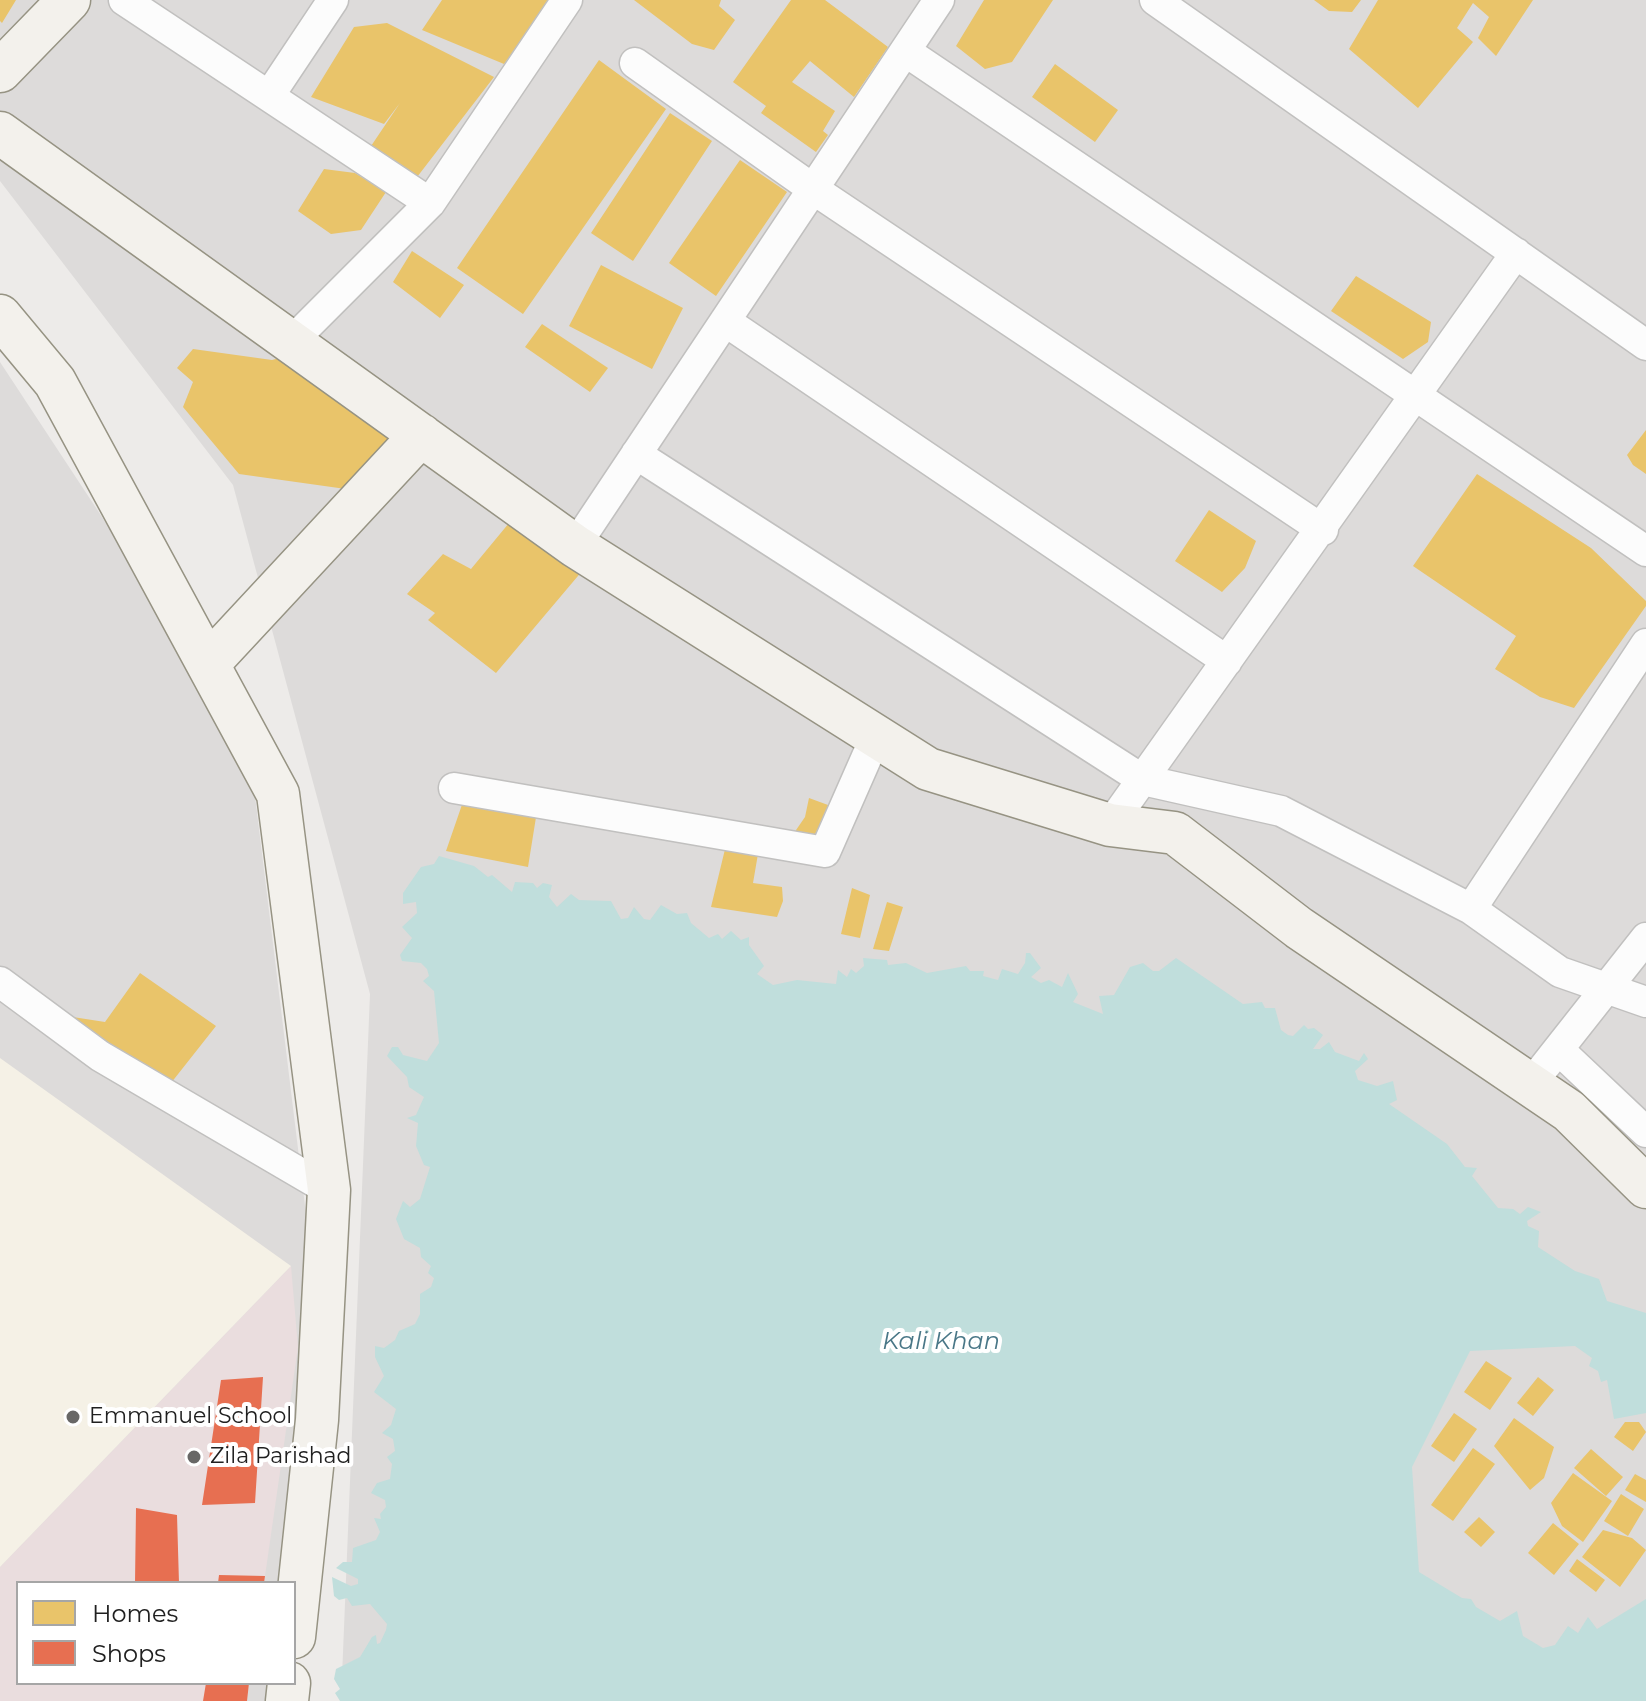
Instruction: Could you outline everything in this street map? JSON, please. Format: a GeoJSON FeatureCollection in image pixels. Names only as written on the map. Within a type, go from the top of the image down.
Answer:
{"type":"FeatureCollection","features":[{"type":"Feature","properties":{"kind":"main road"},"geometry":{"type":"LineString","coordinates":[[0,71],[69,0]]}},
{"type":"Feature","properties":{"kind":"main road"},"geometry":{"type":"LineString","coordinates":[[0,133],[575,546],[928,769],[1110,825],[1175,833],[1299,928],[1569,1111],[1646,1187]]}},
{"type":"Feature","properties":{"kind":"main road"},"geometry":{"type":"LineString","coordinates":[[0,316],[55,382],[278,794],[329,1190],[317,1420],[296,1618]]}},
{"type":"Feature","properties":{"kind":"main road"},"geometry":{"type":"LineString","coordinates":[[208,664],[421,435]]}},
{"type":"Feature","properties":{"kind":"street"},"geometry":{"type":"LineString","coordinates":[[124,0],[430,203]]}},
{"type":"Feature","properties":{"kind":"street"},"geometry":{"type":"LineString","coordinates":[[269,96],[333,0]]}},
{"type":"Feature","properties":{"kind":"street"},"geometry":{"type":"LineString","coordinates":[[291,342],[430,203],[567,0]]}},
{"type":"Feature","properties":{"kind":"street"},"geometry":{"type":"LineString","coordinates":[[575,546],[939,0]]}},
{"type":"Feature","properties":{"kind":"street"},"geometry":{"type":"LineString","coordinates":[[1155,0],[1646,345]]}},
{"type":"Feature","properties":{"kind":"street"},"geometry":{"type":"LineString","coordinates":[[905,51],[1646,551]]}},
{"type":"Feature","properties":{"kind":"street"},"geometry":{"type":"LineString","coordinates":[[635,63],[813,189],[1323,530]]}},
{"type":"Feature","properties":{"kind":"street"},"geometry":{"type":"LineString","coordinates":[[1110,825],[1323,530],[1516,253]]}},
{"type":"Feature","properties":{"kind":"street"},"geometry":{"type":"LineString","coordinates":[[725,321],[1227,661]]}},
{"type":"Feature","properties":{"kind":"street"},"geometry":{"type":"LineString","coordinates":[[636,454],[1143,780],[1281,811],[1471,909],[1560,972],[1646,1002]]}},
{"type":"Feature","properties":{"kind":"street"},"geometry":{"type":"LineString","coordinates":[[1471,909],[1646,644]]}},
{"type":"Feature","properties":{"kind":"street"},"geometry":{"type":"LineString","coordinates":[[454,788],[825,852],[876,736]]}},
{"type":"Feature","properties":{"kind":"street"},"geometry":{"type":"LineString","coordinates":[[1530,1085],[1646,938]]}},
{"type":"Feature","properties":{"kind":"street"},"geometry":{"type":"LineString","coordinates":[[0,982],[100,1056],[329,1190]]}},
{"type":"Feature","properties":{"kind":"street"},"geometry":{"type":"LineString","coordinates":[[1559,1050],[1646,1132]]}},
{"type":"Feature","properties":{"kind":"shaded area"},"geometry":{"type":"Polygon","coordinates":[[[0,0],[1646,0],[1646,1701],[341,1701],[370,994],[233,485],[0,181],[0,0]]]}},
{"type":"Feature","properties":{"kind":"shaded area"},"geometry":{"type":"Polygon","coordinates":[[[0,362],[248,739],[321,1337],[294,1581],[16,1581],[16,1685],[286,1685],[284,1701],[0,1701],[0,362]]]}},
{"type":"Feature","properties":{"kind":"shaded area","name":"Emmanuel School"},"geometry":{"type":"Polygon","coordinates":[[[0,1058],[291,1266],[0,1567],[0,1058]]]}},
{"type":"Feature","properties":{"kind":"shaded area","name":"Zila Parishad"},"geometry":{"type":"Polygon","coordinates":[[[291,1266],[298,1347],[264,1581],[16,1581],[16,1685],[249,1685],[247,1701],[0,1701],[0,1567],[291,1266]]]}},
{"type":"Feature","properties":{"kind":"water","name":"Kali Khan"},"geometry":{"type":"Polygon","coordinates":[[[439,856],[474,866],[488,877],[492,875],[512,892],[515,882],[533,883],[537,888],[543,883],[552,885],[549,897],[557,907],[571,894],[579,900],[611,901],[621,919],[628,918],[634,907],[644,919],[650,920],[661,905],[677,914],[687,913],[691,923],[709,938],[718,934],[722,939],[731,931],[741,940],[749,937],[749,945],[764,966],[757,974],[773,985],[797,980],[836,984],[838,970],[847,977],[851,969],[856,973],[864,966],[863,958],[887,960],[888,965],[906,963],[927,973],[966,966],[970,971],[984,971],[983,976],[998,980],[1002,969],[1018,974],[1025,963],[1026,953],[1030,953],[1041,968],[1031,977],[1041,983],[1049,980],[1062,987],[1068,973],[1078,994],[1073,1002],[1103,1014],[1099,996],[1114,995],[1130,967],[1143,963],[1153,971],[1159,971],[1176,958],[1243,1004],[1262,1002],[1265,1008],[1275,1008],[1281,1030],[1288,1035],[1293,1036],[1304,1025],[1308,1029],[1314,1028],[1323,1035],[1313,1049],[1320,1049],[1329,1042],[1335,1052],[1359,1061],[1364,1053],[1368,1059],[1355,1071],[1358,1080],[1377,1086],[1393,1081],[1397,1100],[1389,1104],[1447,1144],[1465,1167],[1477,1168],[1472,1176],[1498,1208],[1513,1209],[1520,1214],[1528,1207],[1541,1212],[1527,1221],[1528,1226],[1539,1231],[1538,1247],[1575,1271],[1599,1279],[1607,1301],[1646,1313],[1646,1413],[1614,1419],[1607,1380],[1601,1382],[1598,1371],[1589,1366],[1592,1358],[1575,1346],[1470,1351],[1412,1467],[1419,1572],[1462,1598],[1471,1599],[1476,1607],[1500,1621],[1517,1611],[1523,1636],[1543,1648],[1555,1645],[1568,1626],[1578,1633],[1588,1617],[1597,1629],[1646,1599],[1646,1701],[340,1701],[335,1693],[340,1689],[334,1679],[336,1669],[360,1657],[372,1637],[376,1635],[377,1644],[380,1643],[387,1624],[370,1604],[352,1606],[347,1598],[339,1600],[334,1596],[332,1577],[351,1586],[358,1584],[358,1579],[336,1568],[343,1562],[352,1562],[353,1548],[376,1540],[380,1532],[374,1518],[381,1519],[380,1514],[386,1507],[385,1500],[371,1493],[377,1483],[390,1479],[392,1464],[387,1457],[395,1451],[393,1439],[382,1433],[391,1425],[396,1409],[374,1392],[384,1376],[375,1357],[375,1346],[384,1348],[395,1340],[399,1331],[415,1324],[420,1314],[420,1294],[431,1287],[434,1278],[428,1273],[431,1266],[421,1257],[420,1248],[404,1239],[396,1219],[403,1201],[410,1207],[420,1199],[430,1167],[424,1165],[416,1146],[418,1123],[407,1118],[416,1115],[424,1097],[409,1087],[407,1077],[387,1056],[392,1047],[398,1047],[403,1055],[427,1061],[439,1043],[434,991],[423,981],[429,976],[427,969],[421,963],[402,961],[400,955],[412,938],[402,927],[417,913],[416,902],[403,904],[403,893],[421,867],[434,864],[439,856]]]}},
{"type":"Feature","properties":{"kind":"building: Homes"},"geometry":{"type":"Polygon","coordinates":[[[0,0],[16,0],[2,23],[0,21],[0,0]]]}},
{"type":"Feature","properties":{"kind":"building: Homes"},"geometry":{"type":"Polygon","coordinates":[[[442,0],[553,0],[504,64],[422,30],[442,0]]]}},
{"type":"Feature","properties":{"kind":"building: Homes"},"geometry":{"type":"Polygon","coordinates":[[[634,0],[721,0],[719,6],[735,20],[714,50],[692,44],[634,0]]]}},
{"type":"Feature","properties":{"kind":"building: Homes"},"geometry":{"type":"Polygon","coordinates":[[[791,0],[825,0],[888,47],[854,97],[810,61],[792,82],[835,111],[823,131],[828,135],[816,152],[761,113],[766,106],[733,82],[791,0]]]}},
{"type":"Feature","properties":{"kind":"building: Homes"},"geometry":{"type":"Polygon","coordinates":[[[984,0],[1053,0],[1012,62],[985,69],[956,46],[984,0]]]}},
{"type":"Feature","properties":{"kind":"building: Homes"},"geometry":{"type":"Polygon","coordinates":[[[1314,0],[1361,0],[1352,12],[1329,11],[1314,0]]]}},
{"type":"Feature","properties":{"kind":"building: Homes"},"geometry":{"type":"Polygon","coordinates":[[[1378,0],[1533,0],[1496,56],[1478,38],[1489,17],[1473,3],[1457,28],[1473,42],[1418,108],[1349,49],[1378,0]]]}},
{"type":"Feature","properties":{"kind":"building: Homes"},"geometry":{"type":"Polygon","coordinates":[[[387,23],[494,77],[414,181],[367,152],[400,103],[384,124],[311,97],[354,27],[387,23]]]}},
{"type":"Feature","properties":{"kind":"building: Homes"},"geometry":{"type":"Polygon","coordinates":[[[599,60],[666,109],[523,314],[457,268],[599,60]]]}},
{"type":"Feature","properties":{"kind":"building: Homes"},"geometry":{"type":"Polygon","coordinates":[[[1055,64],[1118,110],[1095,142],[1032,97],[1055,64]]]}},
{"type":"Feature","properties":{"kind":"building: Homes"},"geometry":{"type":"Polygon","coordinates":[[[670,113],[712,141],[633,261],[591,233],[670,113]]]}},
{"type":"Feature","properties":{"kind":"building: Homes"},"geometry":{"type":"Polygon","coordinates":[[[740,160],[787,192],[716,296],[669,263],[740,160]]]}},
{"type":"Feature","properties":{"kind":"building: Homes"},"geometry":{"type":"Polygon","coordinates":[[[324,169],[355,173],[386,192],[361,230],[331,234],[298,211],[324,169]]]}},
{"type":"Feature","properties":{"kind":"building: Homes"},"geometry":{"type":"Polygon","coordinates":[[[412,251],[464,285],[440,318],[393,282],[412,251]]]}},
{"type":"Feature","properties":{"kind":"building: Homes"},"geometry":{"type":"Polygon","coordinates":[[[601,265],[683,308],[652,369],[569,326],[601,265]]]}},
{"type":"Feature","properties":{"kind":"building: Homes"},"geometry":{"type":"Polygon","coordinates":[[[1356,276],[1431,322],[1428,342],[1403,359],[1331,311],[1356,276]]]}},
{"type":"Feature","properties":{"kind":"building: Homes"},"geometry":{"type":"Polygon","coordinates":[[[542,324],[608,368],[590,392],[525,347],[542,324]]]}},
{"type":"Feature","properties":{"kind":"building: Homes"},"geometry":{"type":"Polygon","coordinates":[[[193,349],[272,360],[295,354],[402,432],[360,491],[239,474],[183,407],[193,382],[177,368],[193,349]]]}},
{"type":"Feature","properties":{"kind":"building: Homes"},"geometry":{"type":"Polygon","coordinates":[[[1646,430],[1646,474],[1633,465],[1627,455],[1646,430]]]}},
{"type":"Feature","properties":{"kind":"building: Homes"},"geometry":{"type":"Polygon","coordinates":[[[1477,474],[1591,548],[1646,601],[1646,606],[1574,708],[1540,697],[1495,669],[1516,636],[1413,566],[1477,474]]]}},
{"type":"Feature","properties":{"kind":"building: Homes"},"geometry":{"type":"Polygon","coordinates":[[[1209,510],[1256,541],[1245,568],[1222,592],[1175,561],[1209,510]]]}},
{"type":"Feature","properties":{"kind":"building: Homes"},"geometry":{"type":"Polygon","coordinates":[[[514,517],[583,570],[496,673],[428,620],[435,613],[407,594],[443,554],[471,569],[514,517]]]}},
{"type":"Feature","properties":{"kind":"building: Homes"},"geometry":{"type":"Polygon","coordinates":[[[465,796],[537,811],[528,867],[446,851],[465,796]]]}},
{"type":"Feature","properties":{"kind":"building: Homes"},"geometry":{"type":"Polygon","coordinates":[[[809,798],[828,805],[826,824],[814,839],[794,833],[805,817],[809,798]]]}},
{"type":"Feature","properties":{"kind":"building: Homes"},"geometry":{"type":"Polygon","coordinates":[[[727,841],[759,848],[753,883],[782,887],[783,901],[777,917],[711,907],[727,841]]]}},
{"type":"Feature","properties":{"kind":"building: Homes"},"geometry":{"type":"Polygon","coordinates":[[[852,888],[870,895],[860,938],[841,934],[852,888]]]}},
{"type":"Feature","properties":{"kind":"building: Homes"},"geometry":{"type":"Polygon","coordinates":[[[887,902],[903,907],[889,951],[873,949],[887,902]]]}},
{"type":"Feature","properties":{"kind":"building: Homes"},"geometry":{"type":"Polygon","coordinates":[[[140,973],[216,1026],[171,1083],[60,1015],[105,1022],[140,973]]]}},
{"type":"Feature","properties":{"kind":"building: Homes"},"geometry":{"type":"Polygon","coordinates":[[[1486,1361],[1512,1378],[1490,1410],[1464,1392],[1486,1361]]]}},
{"type":"Feature","properties":{"kind":"building: Homes"},"geometry":{"type":"Polygon","coordinates":[[[1538,1377],[1554,1390],[1533,1416],[1517,1403],[1538,1377]]]}},
{"type":"Feature","properties":{"kind":"building: Homes"},"geometry":{"type":"Polygon","coordinates":[[[1454,1413],[1477,1429],[1454,1462],[1431,1446],[1454,1413]]]}},
{"type":"Feature","properties":{"kind":"building: Homes"},"geometry":{"type":"Polygon","coordinates":[[[1514,1418],[1554,1447],[1544,1478],[1530,1490],[1494,1446],[1514,1418]]]}},
{"type":"Feature","properties":{"kind":"building: Homes"},"geometry":{"type":"Polygon","coordinates":[[[1625,1422],[1639,1422],[1646,1432],[1633,1451],[1614,1437],[1625,1422]]]}},
{"type":"Feature","properties":{"kind":"building: Homes"},"geometry":{"type":"Polygon","coordinates":[[[1473,1448],[1495,1464],[1453,1521],[1431,1505],[1473,1448]]]}},
{"type":"Feature","properties":{"kind":"building: Homes"},"geometry":{"type":"Polygon","coordinates":[[[1591,1449],[1623,1477],[1606,1496],[1574,1468],[1591,1449]]]}},
{"type":"Feature","properties":{"kind":"building: Homes"},"geometry":{"type":"Polygon","coordinates":[[[1573,1473],[1612,1501],[1583,1542],[1562,1526],[1551,1503],[1573,1473]]]}},
{"type":"Feature","properties":{"kind":"building: Homes"},"geometry":{"type":"Polygon","coordinates":[[[1635,1474],[1646,1480],[1646,1502],[1625,1490],[1635,1474]]]}},
{"type":"Feature","properties":{"kind":"building: Homes"},"geometry":{"type":"Polygon","coordinates":[[[1621,1494],[1644,1509],[1628,1536],[1604,1521],[1621,1494]]]}},
{"type":"Feature","properties":{"kind":"building: Homes"},"geometry":{"type":"Polygon","coordinates":[[[1479,1517],[1495,1532],[1481,1547],[1464,1532],[1479,1517]]]}},
{"type":"Feature","properties":{"kind":"building: Homes"},"geometry":{"type":"Polygon","coordinates":[[[1553,1523],[1579,1544],[1554,1575],[1528,1553],[1553,1523]]]}},
{"type":"Feature","properties":{"kind":"building: Homes"},"geometry":{"type":"Polygon","coordinates":[[[1603,1530],[1632,1538],[1646,1550],[1620,1587],[1582,1557],[1603,1530]]]}},
{"type":"Feature","properties":{"kind":"building: Homes"},"geometry":{"type":"Polygon","coordinates":[[[1577,1559],[1605,1580],[1596,1592],[1569,1571],[1577,1559]]]}},
{"type":"Feature","properties":{"kind":"building: Shops"},"geometry":{"type":"Polygon","coordinates":[[[263,1377],[255,1503],[202,1505],[221,1380],[263,1377]]]}},
{"type":"Feature","properties":{"kind":"building: Shops"},"geometry":{"type":"Polygon","coordinates":[[[136,1508],[177,1515],[179,1581],[135,1581],[136,1508]]]}},
{"type":"Feature","properties":{"kind":"building: Shops"},"geometry":{"type":"Polygon","coordinates":[[[219,1575],[265,1576],[264,1581],[218,1581],[219,1575]]]}},
{"type":"Feature","properties":{"kind":"building: Shops"},"geometry":{"type":"Polygon","coordinates":[[[206,1685],[249,1685],[247,1701],[203,1701],[206,1685]]]}},
{"type":"Feature","properties":{"kind":"place","name":"Emmanuel School"},"geometry":{"type":"Point","coordinates":[73,1417]}},
{"type":"Feature","properties":{"kind":"place","name":"Zila Parishad"},"geometry":{"type":"Point","coordinates":[194,1457]}}]}
